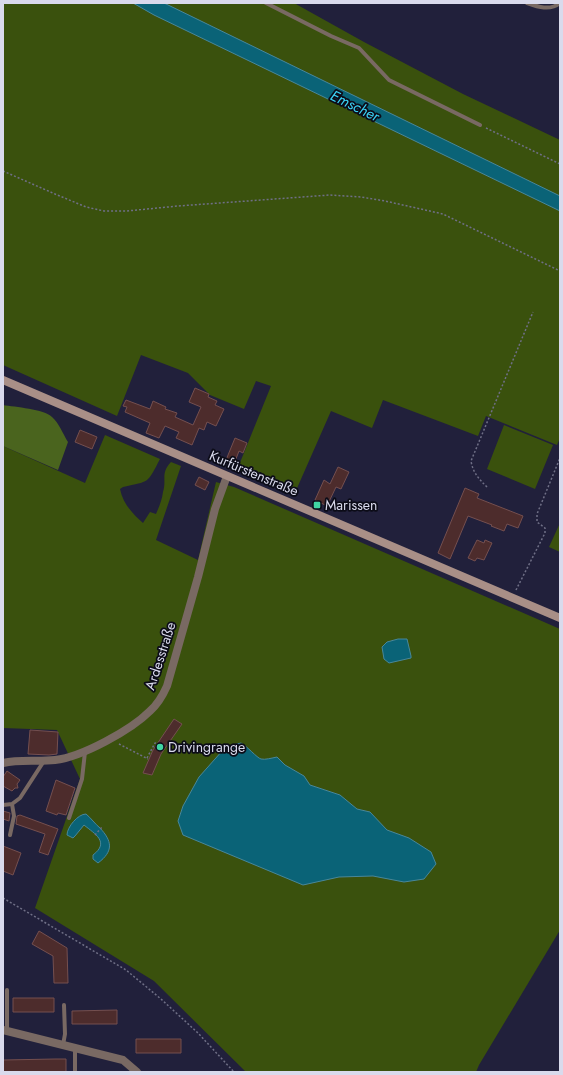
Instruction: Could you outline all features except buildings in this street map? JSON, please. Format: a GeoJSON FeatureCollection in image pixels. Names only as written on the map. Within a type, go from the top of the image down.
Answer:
{"type":"FeatureCollection","features":[{"type":"Feature","properties":{"kind":"main road","name":"Kurfürstenstraße"},"geometry":{"type":"LineString","coordinates":[[3,380],[560,618]]}},
{"type":"Feature","properties":{"kind":"street","name":"Ardesstraße"},"geometry":{"type":"LineString","coordinates":[[3,763],[11,761],[56,760],[85,752],[111,738],[149,712],[163,695],[198,577],[215,509],[227,476]]}},
{"type":"Feature","properties":{"kind":"street"},"geometry":{"type":"LineString","coordinates":[[5,1030],[123,1060],[137,1072]]}},
{"type":"Feature","properties":{"kind":"lane"},"geometry":{"type":"LineString","coordinates":[[266,3],[330,36],[359,48],[389,80],[480,125]]}},
{"type":"Feature","properties":{"kind":"lane"},"geometry":{"type":"LineString","coordinates":[[527,3],[540,8],[549,8],[560,3]]}},
{"type":"Feature","properties":{"kind":"lane"},"geometry":{"type":"LineString","coordinates":[[69,818],[82,778],[85,752]]}},
{"type":"Feature","properties":{"kind":"lane"},"geometry":{"type":"LineString","coordinates":[[3,805],[12,804],[20,798],[45,760]]}},
{"type":"Feature","properties":{"kind":"lane"},"geometry":{"type":"LineString","coordinates":[[10,835],[14,816],[12,804]]}},
{"type":"Feature","properties":{"kind":"lane"},"geometry":{"type":"LineString","coordinates":[[5,1030],[7,990]]}},
{"type":"Feature","properties":{"kind":"lane"},"geometry":{"type":"LineString","coordinates":[[63,1045],[65,1034],[64,1005]]}},
{"type":"Feature","properties":{"kind":"lane"},"geometry":{"type":"LineString","coordinates":[[75,1048],[75,1072]]}},
{"type":"Feature","properties":{"kind":"path"},"geometry":{"type":"LineString","coordinates":[[480,125],[560,164]]}},
{"type":"Feature","properties":{"kind":"path"},"geometry":{"type":"LineString","coordinates":[[3,171],[80,204],[104,211],[127,211],[330,195],[361,197],[386,201],[443,214],[560,271]]}},
{"type":"Feature","properties":{"kind":"path"},"geometry":{"type":"LineString","coordinates":[[487,487],[472,469],[471,461],[533,312]]}},
{"type":"Feature","properties":{"kind":"path"},"geometry":{"type":"LineString","coordinates":[[512,597],[546,533],[545,528],[537,522],[537,514],[560,458]]}},
{"type":"Feature","properties":{"kind":"path"},"geometry":{"type":"LineString","coordinates":[[111,738],[147,758],[157,744]]}},
{"type":"Feature","properties":{"kind":"path"},"geometry":{"type":"LineString","coordinates":[[95,835],[102,827]]}},
{"type":"Feature","properties":{"kind":"path"},"geometry":{"type":"LineString","coordinates":[[3,898],[126,970],[161,999],[198,1033],[234,1072]]}},
{"type":"Feature","properties":{"kind":"green space"},"geometry":{"type":"Polygon","coordinates":[[[3,3],[294,3],[463,94],[560,140],[560,438],[557,445],[486,416],[478,436],[383,400],[372,428],[331,411],[294,495],[237,470],[271,386],[256,381],[244,409],[210,395],[188,373],[141,355],[117,416],[3,365],[3,3]]]}},
{"type":"Feature","properties":{"kind":"green space"},"geometry":{"type":"Polygon","coordinates":[[[3,405],[43,412],[54,419],[68,442],[58,470],[3,446],[3,405]]]}},
{"type":"Feature","properties":{"kind":"green space"},"geometry":{"type":"Polygon","coordinates":[[[504,425],[553,445],[535,489],[487,469],[504,425]]]}},
{"type":"Feature","properties":{"kind":"green space"},"geometry":{"type":"Polygon","coordinates":[[[105,435],[160,459],[153,473],[147,480],[120,489],[126,504],[143,523],[150,512],[156,514],[162,498],[165,473],[168,466],[171,462],[181,466],[156,540],[198,560],[216,482],[234,487],[560,629],[560,930],[476,1072],[246,1072],[154,981],[35,908],[80,779],[57,730],[3,728],[3,446],[85,483],[105,435]]]}},
{"type":"Feature","properties":{"kind":"green space"},"geometry":{"type":"Polygon","coordinates":[[[560,523],[560,552],[549,547],[560,523]]]}},
{"type":"Feature","properties":{"kind":"water","name":"Emscher"},"geometry":{"type":"Polygon","coordinates":[[[133,3],[164,3],[560,196],[560,211],[154,15],[133,3]]]}},
{"type":"Feature","properties":{"kind":"water"},"geometry":{"type":"Polygon","coordinates":[[[398,639],[407,639],[411,658],[389,663],[384,659],[382,647],[387,642],[398,639]]]}},
{"type":"Feature","properties":{"kind":"water"},"geometry":{"type":"Polygon","coordinates":[[[241,743],[259,758],[264,759],[277,757],[285,765],[304,776],[310,785],[340,795],[357,809],[370,812],[387,830],[409,838],[431,852],[436,864],[424,879],[404,882],[373,876],[339,877],[303,885],[183,835],[178,821],[183,806],[199,777],[223,750],[241,743]]]}},
{"type":"Feature","properties":{"kind":"water"},"geometry":{"type":"Polygon","coordinates":[[[86,814],[107,837],[110,846],[107,854],[98,863],[93,859],[93,855],[98,850],[101,842],[96,835],[84,825],[73,838],[67,835],[69,828],[74,822],[80,816],[86,814]]]}},
{"type":"Feature","properties":{"kind":"place","name":"Marissen"},"geometry":{"type":"Point","coordinates":[317,505]}},
{"type":"Feature","properties":{"kind":"place","name":"Drivingrange"},"geometry":{"type":"Point","coordinates":[160,747]}}]}
